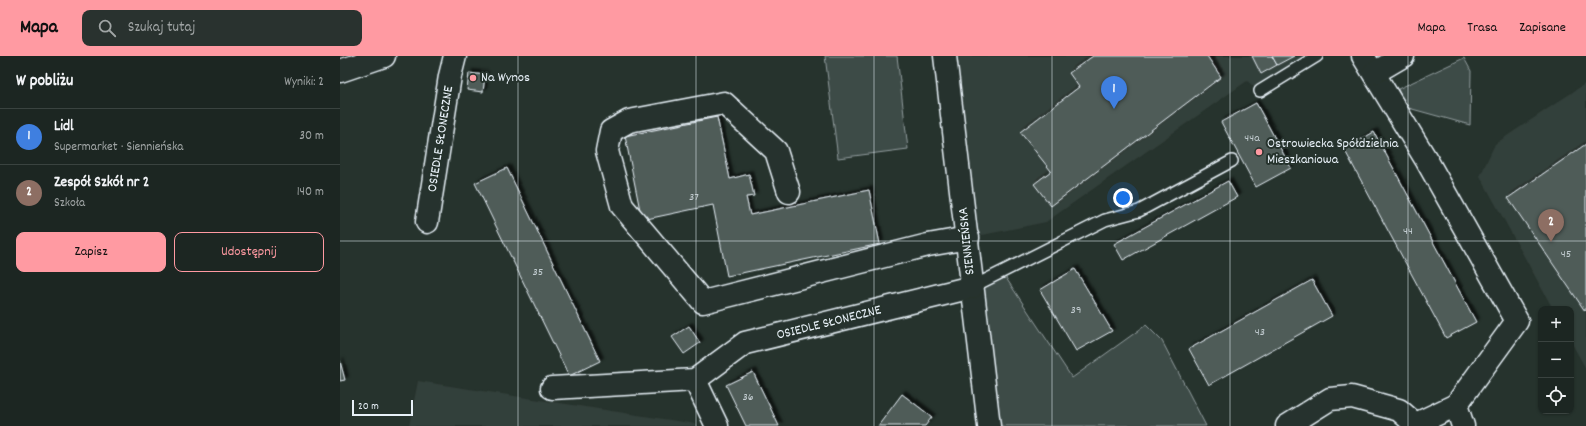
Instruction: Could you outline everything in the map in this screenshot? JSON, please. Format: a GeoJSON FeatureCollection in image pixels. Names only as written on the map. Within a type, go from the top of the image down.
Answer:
{"type":"FeatureCollection","features":[{"type":"Feature","properties":{"kind":"street"},"geometry":{"type":"LineString","coordinates":[[340,71],[384,56]]}},
{"type":"Feature","properties":{"kind":"street","name":"OSIEDLE SŁONECZNE"},"geometry":{"type":"LineString","coordinates":[[427,222],[450,76],[455,56]]}},
{"type":"Feature","properties":{"kind":"street","name":"SIENNIEŃSKA"},"geometry":{"type":"LineString","coordinates":[[945,56],[968,238],[972,287],[989,426]]}},
{"type":"Feature","properties":{"kind":"street"},"geometry":{"type":"LineString","coordinates":[[1287,426],[1304,404],[1352,397],[1399,410],[1414,425],[1456,405],[1517,321],[1423,155],[1368,64],[1403,56]]}},
{"type":"Feature","properties":{"kind":"street"},"geometry":{"type":"LineString","coordinates":[[789,192],[776,151],[724,103],[629,121],[610,131],[607,150],[622,206],[703,302],[928,245],[968,238]]}},
{"type":"Feature","properties":{"kind":"street","name":"OSIEDLE SŁONECZNE"},"geometry":{"type":"LineString","coordinates":[[695,380],[745,343],[972,287]]}},
{"type":"Feature","properties":{"kind":"street"},"geometry":{"type":"LineString","coordinates":[[552,388],[695,380],[717,426]]}},
{"type":"Feature","properties":{"kind":"street"},"geometry":{"type":"LineString","coordinates":[[1456,405],[1463,426]]}},
{"type":"Feature","properties":{"kind":"lane"},"geometry":{"type":"LineString","coordinates":[[1260,91],[1317,56]]}},
{"type":"Feature","properties":{"kind":"lane"},"geometry":{"type":"LineString","coordinates":[[972,287],[1105,220],[1139,211],[1232,161]]}},
{"type":"Feature","properties":{"kind":"shaded area"},"geometry":{"type":"Polygon","coordinates":[[[825,56],[897,56],[908,149],[838,158],[825,56]]]}},
{"type":"Feature","properties":{"kind":"shaded area"},"geometry":{"type":"Polygon","coordinates":[[[945,56],[1317,56],[1260,91],[1247,81],[1046,222],[968,238],[945,56]]]}},
{"type":"Feature","properties":{"kind":"shaded area"},"geometry":{"type":"Polygon","coordinates":[[[1464,58],[1471,71],[1470,125],[1405,107],[1398,89],[1464,58]]]}},
{"type":"Feature","properties":{"kind":"shaded area"},"geometry":{"type":"Polygon","coordinates":[[[1586,83],[1586,369],[1574,347],[1574,306],[1551,306],[1480,176],[1495,144],[1586,83]]]}},
{"type":"Feature","properties":{"kind":"shaded area"},"geometry":{"type":"Polygon","coordinates":[[[1002,272],[1072,378],[1146,325],[1162,341],[1206,426],[989,426],[972,287],[1002,272]]]}},
{"type":"Feature","properties":{"kind":"shaded area"},"geometry":{"type":"Polygon","coordinates":[[[418,381],[696,424],[697,426],[409,426],[418,381]]]}},
{"type":"Feature","properties":{"kind":"building"},"geometry":{"type":"Polygon","coordinates":[[[1093,56],[1207,56],[1221,77],[1051,206],[1034,184],[1051,171],[1020,132],[1079,87],[1069,73],[1093,56]]]}},
{"type":"Feature","properties":{"kind":"building"},"geometry":{"type":"Polygon","coordinates":[[[1252,56],[1272,56],[1277,65],[1261,74],[1252,56]]]}},
{"type":"Feature","properties":{"kind":"building"},"geometry":{"type":"Polygon","coordinates":[[[1272,56],[1294,56],[1277,65],[1272,56]]]}},
{"type":"Feature","properties":{"kind":"building"},"geometry":{"type":"Polygon","coordinates":[[[469,73],[485,75],[483,92],[467,90],[469,73]]]}},
{"type":"Feature","properties":{"kind":"building"},"geometry":{"type":"Polygon","coordinates":[[[1256,103],[1291,168],[1256,187],[1221,122],[1256,103]]]}},
{"type":"Feature","properties":{"kind":"building"},"geometry":{"type":"Polygon","coordinates":[[[717,117],[730,179],[749,174],[754,196],[746,197],[750,215],[869,190],[880,244],[727,276],[713,205],[642,220],[625,136],[717,117]]]}},
{"type":"Feature","properties":{"kind":"building"},"geometry":{"type":"Polygon","coordinates":[[[1374,132],[1476,322],[1446,338],[1344,149],[1374,132]]]}},
{"type":"Feature","properties":{"kind":"building"},"geometry":{"type":"Polygon","coordinates":[[[1586,144],[1586,310],[1585,311],[1508,198],[1586,144]]]}},
{"type":"Feature","properties":{"kind":"building"},"geometry":{"type":"Polygon","coordinates":[[[507,168],[600,361],[569,376],[475,183],[507,168]]]}},
{"type":"Feature","properties":{"kind":"building"},"geometry":{"type":"Polygon","coordinates":[[[1228,181],[1237,197],[1123,260],[1114,244],[1228,181]]]}},
{"type":"Feature","properties":{"kind":"building"},"geometry":{"type":"Polygon","coordinates":[[[1075,269],[1112,331],[1076,351],[1040,290],[1075,269]]]}},
{"type":"Feature","properties":{"kind":"building"},"geometry":{"type":"Polygon","coordinates":[[[1312,280],[1332,316],[1209,385],[1189,349],[1312,280]]]}},
{"type":"Feature","properties":{"kind":"building"},"geometry":{"type":"Polygon","coordinates":[[[689,326],[700,343],[684,354],[672,337],[689,326]]]}},
{"type":"Feature","properties":{"kind":"building"},"geometry":{"type":"Polygon","coordinates":[[[340,361],[345,380],[340,381],[340,361]]]}},
{"type":"Feature","properties":{"kind":"building"},"geometry":{"type":"Polygon","coordinates":[[[753,372],[779,426],[746,426],[726,385],[753,372]]]}},
{"type":"Feature","properties":{"kind":"building"},"geometry":{"type":"Polygon","coordinates":[[[902,394],[932,417],[925,426],[878,426],[902,394]]]}},
{"type":"Feature","properties":{"kind":"place","name":"Na Wynos"},"geometry":{"type":"Point","coordinates":[473,78]}},
{"type":"Feature","properties":{"kind":"place","name":"Lidl"},"geometry":{"type":"Point","coordinates":[1114,109]}},
{"type":"Feature","properties":{"kind":"place","name":"Ostrowiecka Spółdzielnia Mieszkaniowa"},"geometry":{"type":"Point","coordinates":[1259,152]}},
{"type":"Feature","properties":{"kind":"place","name":"Zespół Szkół nr 2"},"geometry":{"type":"Point","coordinates":[1551,242]}}]}
